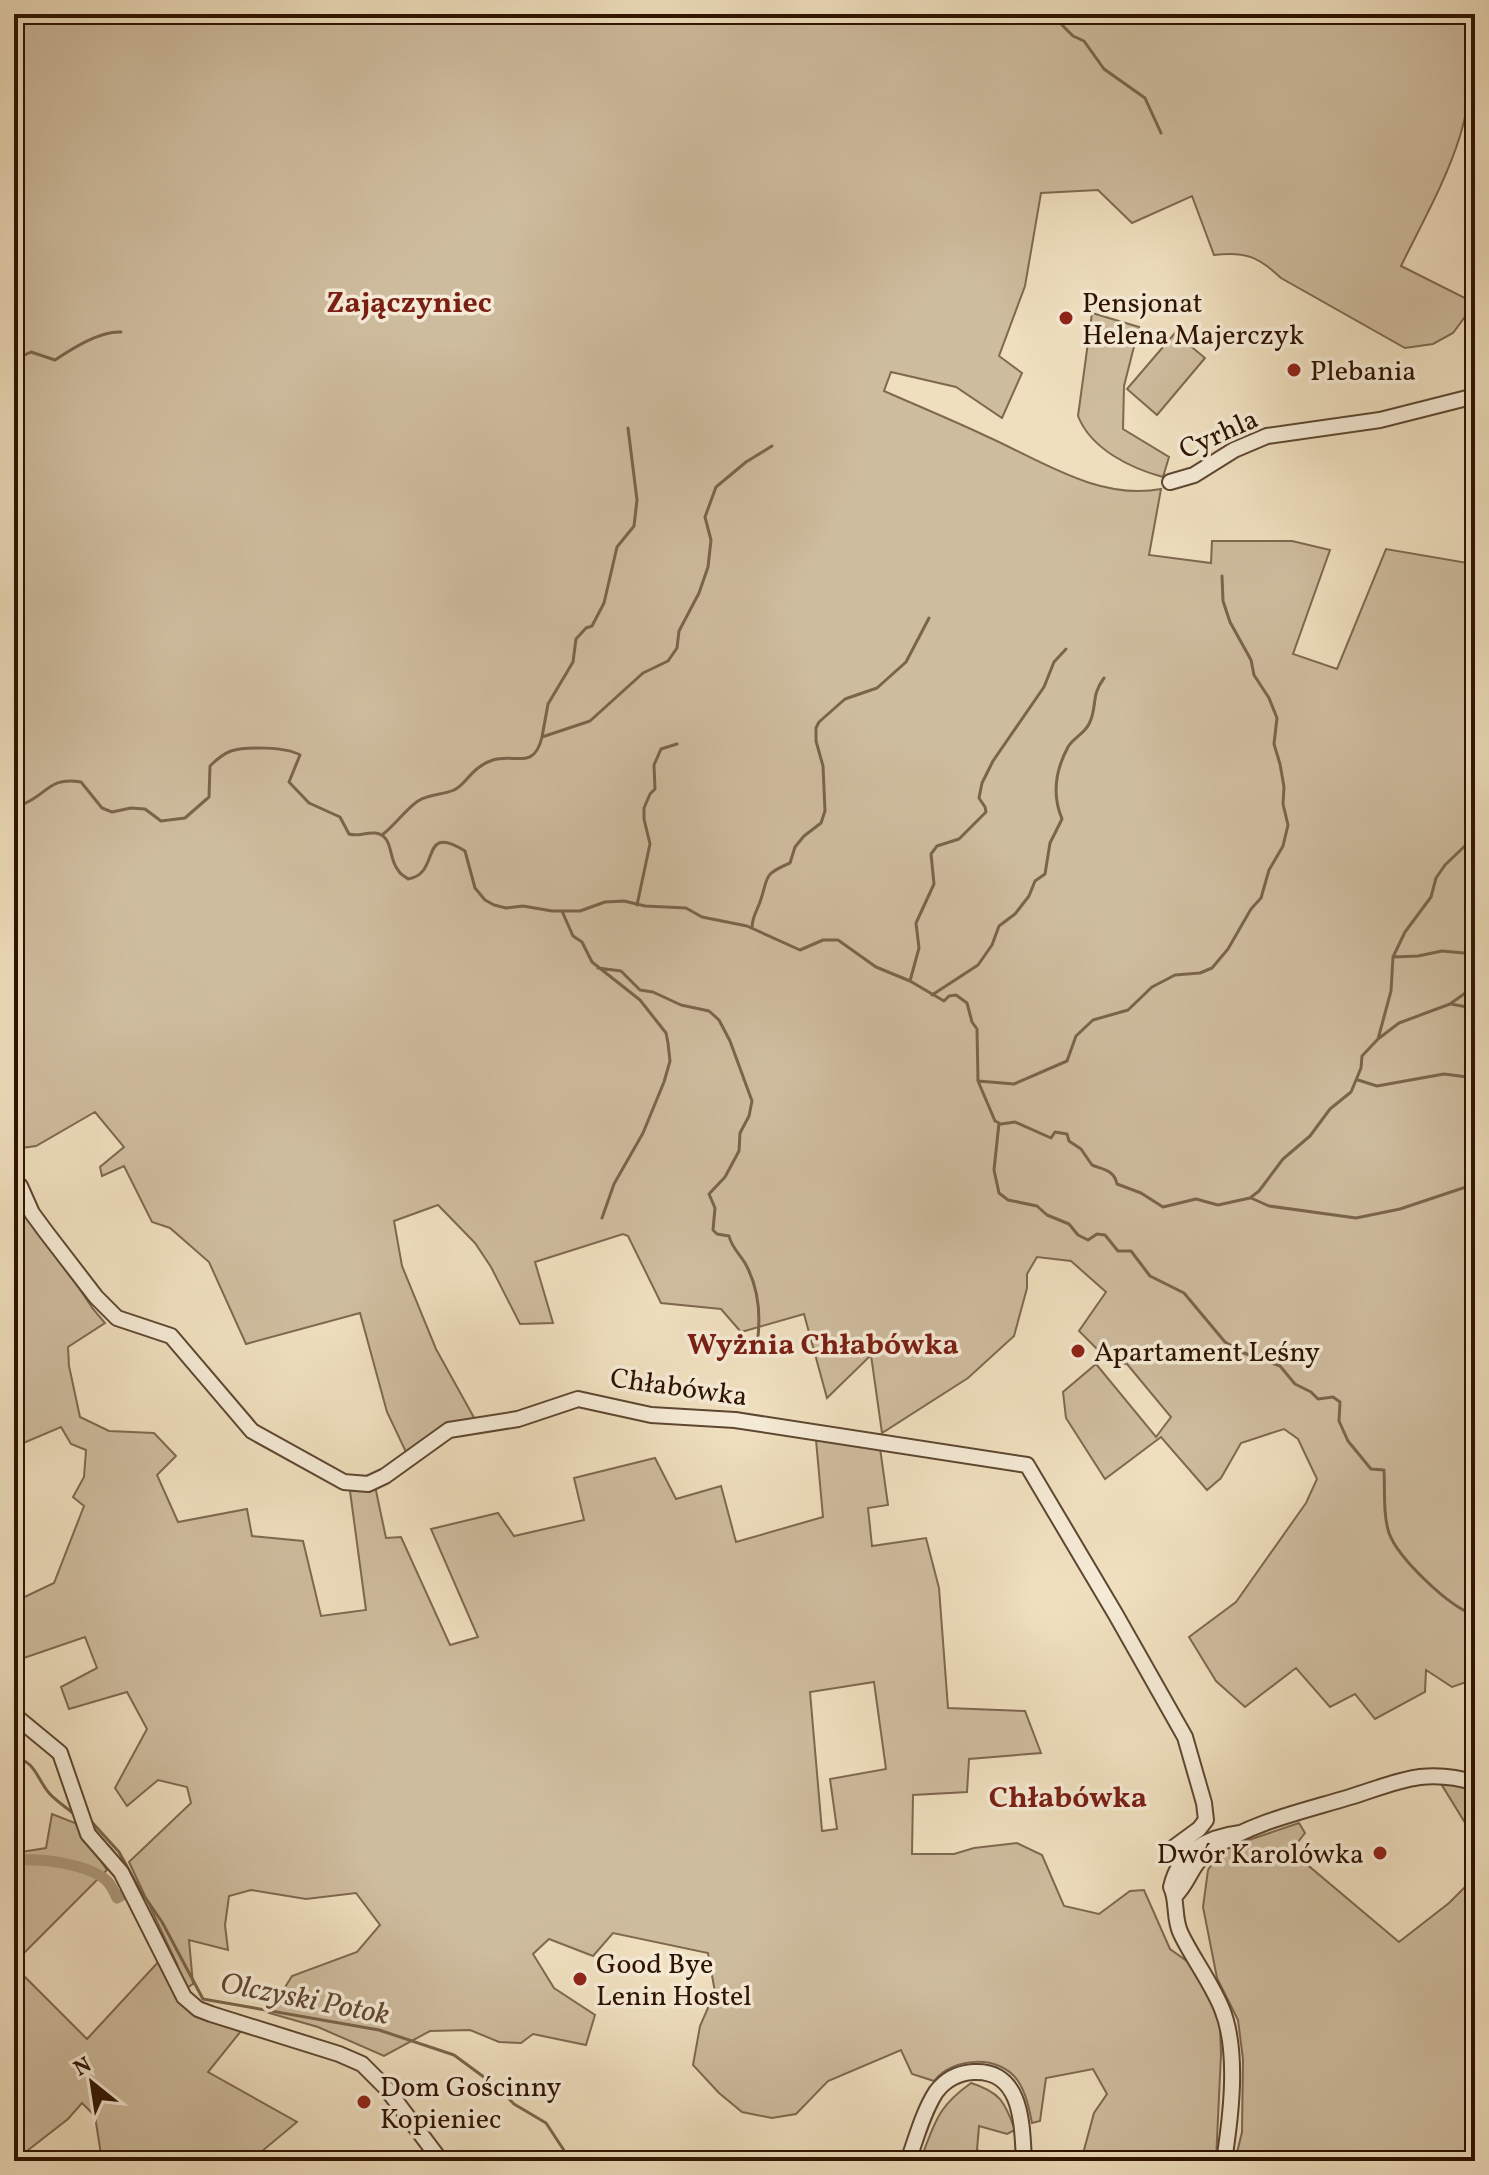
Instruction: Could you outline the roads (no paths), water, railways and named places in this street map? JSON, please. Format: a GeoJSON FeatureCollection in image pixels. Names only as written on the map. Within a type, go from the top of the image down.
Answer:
{"type":"FeatureCollection","features":[{"type":"Feature","properties":{"kind":"street","name":"Cyrhla"},"geometry":{"type":"LineString","coordinates":[[1170,482],[1194,475],[1234,450],[1267,436],[1380,420],[1475,396]]}},
{"type":"Feature","properties":{"kind":"street","name":"Chłabówka"},"geometry":{"type":"LineString","coordinates":[[20,1186],[32,1213],[96,1297],[117,1318],[171,1336],[252,1431],[344,1482],[368,1484],[385,1476],[449,1430],[518,1419],[578,1399],[651,1415],[735,1420],[1027,1465],[1187,1743],[1206,1820],[1199,1829],[1169,1851]]}},
{"type":"Feature","properties":{"kind":"street"},"geometry":{"type":"LineString","coordinates":[[14,1715],[60,1753],[88,1834],[121,1872],[184,1997],[192,2005],[211,2014],[362,2064],[379,2079],[441,2161]]}},
{"type":"Feature","properties":{"kind":"street"},"geometry":{"type":"LineString","coordinates":[[1224,2161],[1231,2081],[1230,2033],[1215,1994],[1180,1932],[1171,1887],[1173,1876],[1189,1854],[1207,1841],[1410,1779],[1453,1777],[1475,1783]]}},
{"type":"Feature","properties":{"kind":"street"},"geometry":{"type":"LineString","coordinates":[[908,2161],[928,2108],[939,2089],[957,2075],[980,2072],[1001,2079],[1015,2095],[1020,2111],[1024,2161]]}},
{"type":"Feature","properties":{"kind":"waterway"},"geometry":{"type":"LineString","coordinates":[[1051,14],[1073,36],[1084,41],[1104,69],[1145,98],[1161,133]]}},
{"type":"Feature","properties":{"kind":"waterway"},"geometry":{"type":"LineString","coordinates":[[14,360],[31,352],[55,360],[96,337],[121,332]]}},
{"type":"Feature","properties":{"kind":"waterway"},"geometry":{"type":"LineString","coordinates":[[542,737],[548,704],[573,662],[576,639],[592,626],[604,603],[617,547],[634,526],[637,500],[628,428]]}},
{"type":"Feature","properties":{"kind":"waterway"},"geometry":{"type":"LineString","coordinates":[[382,835],[418,801],[454,790],[486,763],[501,758],[529,757],[534,754],[542,737],[590,721],[643,673],[668,661],[677,648],[679,631],[699,593],[708,567],[711,540],[705,517],[716,487],[746,462],[772,446]]}},
{"type":"Feature","properties":{"kind":"waterway"},"geometry":{"type":"LineString","coordinates":[[978,1081],[1014,1084],[1067,1061],[1076,1036],[1093,1020],[1128,1010],[1152,987],[1175,975],[1200,973],[1212,968],[1261,898],[1269,870],[1283,846],[1288,825],[1283,804],[1284,787],[1274,744],[1277,718],[1230,622],[1223,601],[1222,576]]}},
{"type":"Feature","properties":{"kind":"waterway"},"geometry":{"type":"LineString","coordinates":[[752,928],[768,877],[790,863],[795,847],[821,823],[825,811],[823,766],[816,741],[819,722],[845,699],[877,688],[906,662],[929,618]]}},
{"type":"Feature","properties":{"kind":"waterway"},"geometry":{"type":"LineString","coordinates":[[910,981],[919,948],[916,923],[934,884],[931,854],[937,846],[959,839],[986,812],[979,798],[982,783],[993,761],[1044,687],[1054,662],[1066,649]]}},
{"type":"Feature","properties":{"kind":"waterway"},"geometry":{"type":"LineString","coordinates":[[932,995],[978,965],[992,945],[999,926],[1015,914],[1029,896],[1035,881],[1045,874],[1050,843],[1062,819],[1056,792],[1060,765],[1070,744],[1089,724],[1097,691],[1104,678]]}},
{"type":"Feature","properties":{"kind":"waterway"},"geometry":{"type":"LineString","coordinates":[[637,905],[650,844],[644,808],[655,789],[654,765],[661,749],[677,744]]}},
{"type":"Feature","properties":{"kind":"waterway"},"geometry":{"type":"LineString","coordinates":[[14,801],[21,805],[54,784],[81,782],[102,808],[112,812],[145,809],[161,821],[185,818],[209,797],[210,766],[222,755],[246,748],[286,750],[300,755],[289,782],[309,803],[340,817],[349,834],[375,833],[385,838],[395,865],[408,879],[425,868],[435,846],[441,842],[465,851],[475,888],[494,905],[580,911],[605,902],[624,901],[645,906],[686,908],[702,917],[747,926],[800,950],[823,940],[838,940],[876,967],[910,981],[944,1001],[956,995],[967,1003],[977,1029],[978,1081],[995,1121],[999,1123],[994,1170],[999,1193],[1008,1200],[1037,1206],[1047,1215],[1069,1224],[1078,1235],[1088,1240],[1097,1234],[1105,1235],[1118,1251],[1131,1251],[1150,1276],[1184,1293],[1225,1342],[1244,1353],[1280,1366],[1295,1384],[1318,1399],[1333,1397],[1340,1402],[1339,1421],[1348,1441],[1371,1469],[1384,1470],[1386,1518],[1394,1543],[1439,1593],[1475,1615]]}},
{"type":"Feature","properties":{"kind":"waterway"},"geometry":{"type":"LineString","coordinates":[[1001,1124],[1015,1122],[1051,1138],[1055,1132],[1067,1134],[1069,1141],[1081,1149],[1092,1165],[1111,1173],[1117,1184],[1141,1193],[1163,1207],[1196,1199],[1218,1205],[1250,1198],[1283,1159],[1310,1136],[1330,1109],[1351,1092],[1361,1068],[1362,1056],[1378,1039],[1391,991],[1393,957],[1405,932],[1431,897],[1436,878],[1468,843],[1466,836],[1475,811]]}},
{"type":"Feature","properties":{"kind":"waterway"},"geometry":{"type":"LineString","coordinates":[[562,911],[573,936],[582,942],[592,962],[640,1000],[666,1033],[668,1043],[670,1061],[664,1082],[643,1133],[614,1184],[602,1218]]}},
{"type":"Feature","properties":{"kind":"waterway"},"geometry":{"type":"LineString","coordinates":[[1393,957],[1442,951],[1475,954]]}},
{"type":"Feature","properties":{"kind":"waterway"},"geometry":{"type":"LineString","coordinates":[[598,968],[621,971],[640,990],[653,992],[681,1005],[709,1011],[719,1020],[730,1041],[752,1101],[749,1116],[740,1133],[739,1151],[725,1177],[709,1194],[715,1208],[713,1230],[729,1236],[753,1283],[759,1314],[757,1345]]}},
{"type":"Feature","properties":{"kind":"waterway"},"geometry":{"type":"LineString","coordinates":[[1378,1039],[1399,1023],[1450,1004],[1475,986]]}},
{"type":"Feature","properties":{"kind":"waterway"},"geometry":{"type":"LineString","coordinates":[[1451,1004],[1475,1006]]}},
{"type":"Feature","properties":{"kind":"waterway"},"geometry":{"type":"LineString","coordinates":[[1358,1080],[1377,1086],[1444,1074],[1475,1078]]}},
{"type":"Feature","properties":{"kind":"waterway"},"geometry":{"type":"LineString","coordinates":[[1251,1198],[1269,1206],[1356,1218],[1400,1209],[1475,1184]]}},
{"type":"Feature","properties":{"kind":"waterway","name":"Olczyski Potok"},"geometry":{"type":"LineString","coordinates":[[14,1758],[27,1762],[49,1793],[74,1814]]}},
{"type":"Feature","properties":{"kind":"waterway","name":"Olczyski Potok"},"geometry":{"type":"LineString","coordinates":[[89,1819],[119,1852],[162,1922],[203,1999],[379,2030],[454,2055],[496,2086],[514,2104],[546,2123],[571,2161]]}},
{"type":"Feature","properties":{"kind":"waterway"},"geometry":{"type":"LineString","coordinates":[[14,1861],[49,1861],[76,1866],[107,1881],[117,1898],[122,1895]]}},
{"type":"Feature","properties":{"kind":"place","name":"Pensjonat Helena Majerczyk"},"geometry":{"type":"Point","coordinates":[1066,318]}},
{"type":"Feature","properties":{"kind":"place","name":"Plebania"},"geometry":{"type":"Point","coordinates":[1294,370]}},
{"type":"Feature","properties":{"kind":"place","name":"Apartament Leśny"},"geometry":{"type":"Point","coordinates":[1078,1351]}},
{"type":"Feature","properties":{"kind":"place","name":"Dwór Karolówka"},"geometry":{"type":"Point","coordinates":[1380,1853]}},
{"type":"Feature","properties":{"kind":"place","name":"Good Bye Lenin Hostel"},"geometry":{"type":"Point","coordinates":[580,1979]}},
{"type":"Feature","properties":{"kind":"place","name":"Dom Gościnny Kopieniec"},"geometry":{"type":"Point","coordinates":[364,2102]}},
{"type":"Feature","properties":{"kind":"district","name":"Zajączyniec"},"geometry":{"type":"Point","coordinates":[409,302]}},
{"type":"Feature","properties":{"kind":"district","name":"Wyżnia Chłabówka"},"geometry":{"type":"Point","coordinates":[823,1344]}},
{"type":"Feature","properties":{"kind":"district","name":"Chłabówka"},"geometry":{"type":"Point","coordinates":[1068,1797]}}]}
